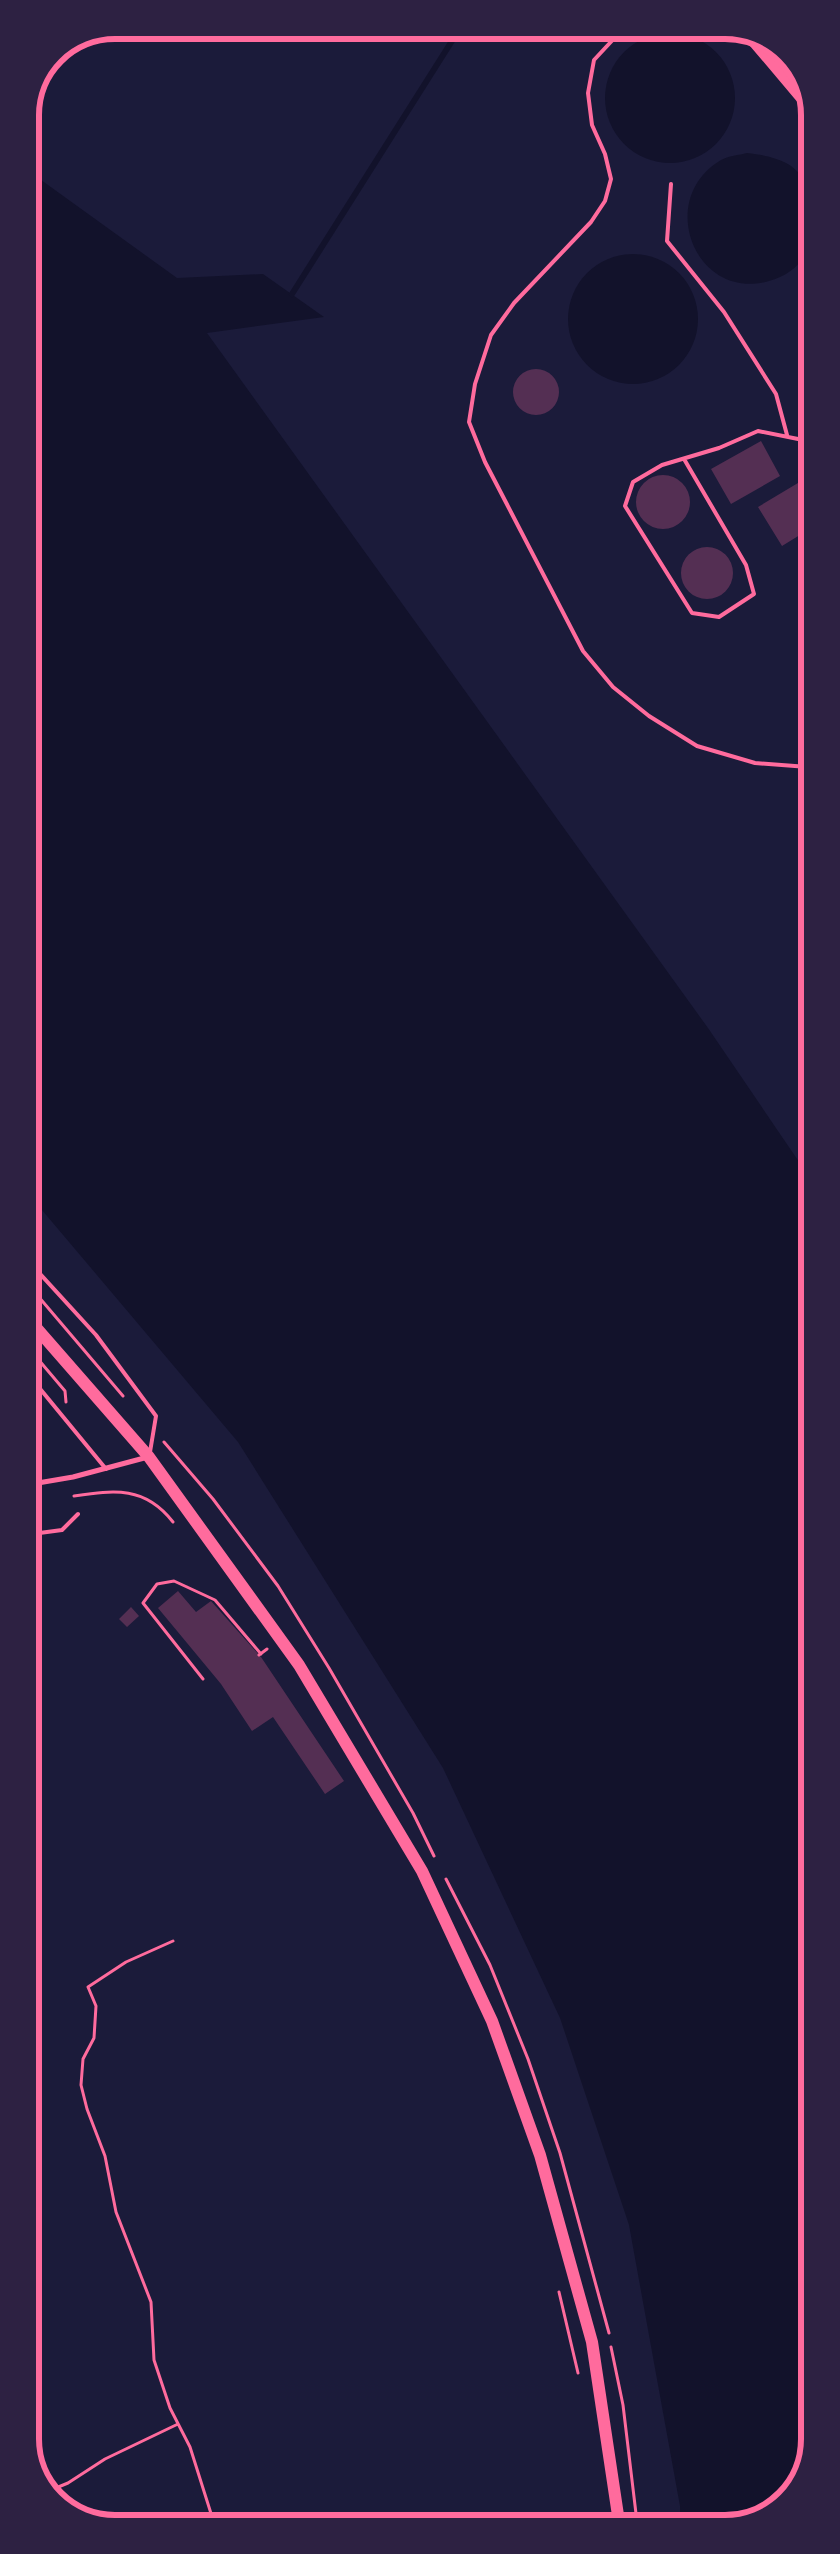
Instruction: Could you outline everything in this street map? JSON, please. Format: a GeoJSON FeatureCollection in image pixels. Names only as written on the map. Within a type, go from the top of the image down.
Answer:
{"type":"FeatureCollection","features":[{"type":"Feature","properties":{"kind":"main road"},"geometry":{"type":"LineString","coordinates":[[759,47],[799,94]]}},
{"type":"Feature","properties":{"kind":"main road"},"geometry":{"type":"LineString","coordinates":[[39,1332],[149,1457],[299,1665],[422,1871],[492,2021],[540,2155],[592,2342],[617,2515]]}},
{"type":"Feature","properties":{"kind":"street"},"geometry":{"type":"LineString","coordinates":[[39,1483],[106,1469],[149,1457]]}},
{"type":"Feature","properties":{"kind":"lane"},"geometry":{"type":"LineString","coordinates":[[614,39],[594,60],[588,93],[592,125],[606,154],[611,179],[605,202],[590,222],[514,303],[491,335],[475,384],[468,422],[485,462],[583,652],[613,688],[649,716],[697,746],[755,762],[801,766]]}},
{"type":"Feature","properties":{"kind":"lane"},"geometry":{"type":"LineString","coordinates":[[671,184],[667,241],[724,312],[776,394],[787,435]]}},
{"type":"Feature","properties":{"kind":"lane"},"geometry":{"type":"LineString","coordinates":[[684,459],[746,565],[754,594],[720,617],[692,613],[625,506],[632,482],[662,465],[719,448],[758,431],[801,439]]}},
{"type":"Feature","properties":{"kind":"lane"},"geometry":{"type":"LineString","coordinates":[[39,1272],[96,1336],[156,1416],[149,1457]]}},
{"type":"Feature","properties":{"kind":"lane"},"geometry":{"type":"LineString","coordinates":[[39,1387],[106,1469]]}},
{"type":"Feature","properties":{"kind":"lane"},"geometry":{"type":"LineString","coordinates":[[39,1533],[62,1530],[78,1514]]}},
{"type":"Feature","properties":{"kind":"path"},"geometry":{"type":"LineString","coordinates":[[39,1360],[65,1391],[68,1421]]}},
{"type":"Feature","properties":{"kind":"path"},"geometry":{"type":"LineString","coordinates":[[74,1496],[102,1492],[129,1492],[155,1503],[179,1529]]}},
{"type":"Feature","properties":{"kind":"path"},"geometry":{"type":"LineString","coordinates":[[203,1679],[160,1627],[143,1603],[157,1584],[174,1581],[215,1600],[260,1654],[270,1648],[264,1640]]}},
{"type":"Feature","properties":{"kind":"path"},"geometry":{"type":"LineString","coordinates":[[173,1941],[126,1962],[88,1987],[96,2006],[94,2038],[82,2059],[81,2085],[87,2109],[105,2156],[116,2212],[151,2302],[154,2360],[170,2408],[190,2447],[210,2515]]}},
{"type":"Feature","properties":{"kind":"path"},"geometry":{"type":"LineString","coordinates":[[557,2283],[579,2378]]}},
{"type":"Feature","properties":{"kind":"path"},"geometry":{"type":"LineString","coordinates":[[57,2488],[68,2483],[105,2459],[178,2424]]}},
{"type":"Feature","properties":{"kind":"shaded area"},"geometry":{"type":"Polygon","coordinates":[[[643,39],[697,39],[716,52],[730,73],[734,85],[734,111],[724,134],[706,152],[683,162],[657,162],[634,152],[616,134],[606,111],[606,85],[610,73],[624,52],[643,39]]]}},
{"type":"Feature","properties":{"kind":"shaded area"},"geometry":{"type":"Polygon","coordinates":[[[747,153],[771,157],[787,164],[798,172],[801,178],[801,261],[796,267],[781,277],[769,281],[743,283],[721,276],[704,262],[692,243],[688,221],[690,198],[701,177],[721,160],[747,153]]]}},
{"type":"Feature","properties":{"kind":"shaded area"},"geometry":{"type":"Polygon","coordinates":[[[39,178],[177,278],[263,274],[324,317],[207,333],[708,1028],[801,1165],[801,2439],[797,2464],[785,2485],[779,2493],[754,2509],[735,2515],[680,2515],[680,2506],[629,2225],[560,2018],[443,1768],[238,1442],[39,1206],[39,178]]]}},
{"type":"Feature","properties":{"kind":"shaded area"},"geometry":{"type":"Polygon","coordinates":[[[633,254],[646,255],[658,259],[679,273],[693,294],[697,306],[697,332],[693,344],[679,365],[658,379],[646,383],[633,384],[620,383],[608,379],[587,365],[573,344],[569,332],[568,319],[569,306],[573,294],[587,273],[608,259],[620,255],[633,254]]]}},
{"type":"Feature","properties":{"kind":"building"},"geometry":{"type":"Polygon","coordinates":[[[532,369],[540,369],[549,373],[555,379],[559,392],[555,405],[549,411],[540,415],[532,415],[523,411],[517,405],[513,396],[513,388],[517,379],[523,373],[532,369]]]}},
{"type":"Feature","properties":{"kind":"building"},"geometry":{"type":"Polygon","coordinates":[[[761,441],[780,476],[731,504],[711,469],[761,441]]]}},
{"type":"Feature","properties":{"kind":"building"},"geometry":{"type":"Polygon","coordinates":[[[663,475],[673,477],[682,483],[688,492],[690,502],[688,512],[682,521],[673,527],[663,529],[653,527],[644,521],[638,512],[636,502],[638,492],[644,483],[653,477],[663,475]]]}},
{"type":"Feature","properties":{"kind":"building"},"geometry":{"type":"Polygon","coordinates":[[[801,481],[801,534],[782,546],[758,507],[801,481]]]}},
{"type":"Feature","properties":{"kind":"building"},"geometry":{"type":"Polygon","coordinates":[[[702,547],[712,547],[726,554],[733,568],[733,578],[726,592],[712,599],[702,599],[692,595],[685,588],[681,578],[681,568],[685,558],[692,551],[702,547]]]}},
{"type":"Feature","properties":{"kind":"building"},"geometry":{"type":"Polygon","coordinates":[[[178,1591],[196,1612],[211,1601],[261,1657],[344,1781],[325,1794],[273,1717],[252,1731],[221,1684],[158,1608],[178,1591]]]}},
{"type":"Feature","properties":{"kind":"building"},"geometry":{"type":"Polygon","coordinates":[[[131,1607],[139,1616],[127,1627],[119,1619],[131,1607]]]}},
{"type":"Feature","properties":{"kind":"waterway"},"geometry":{"type":"LineString","coordinates":[[292,294],[453,39]]}}]}
